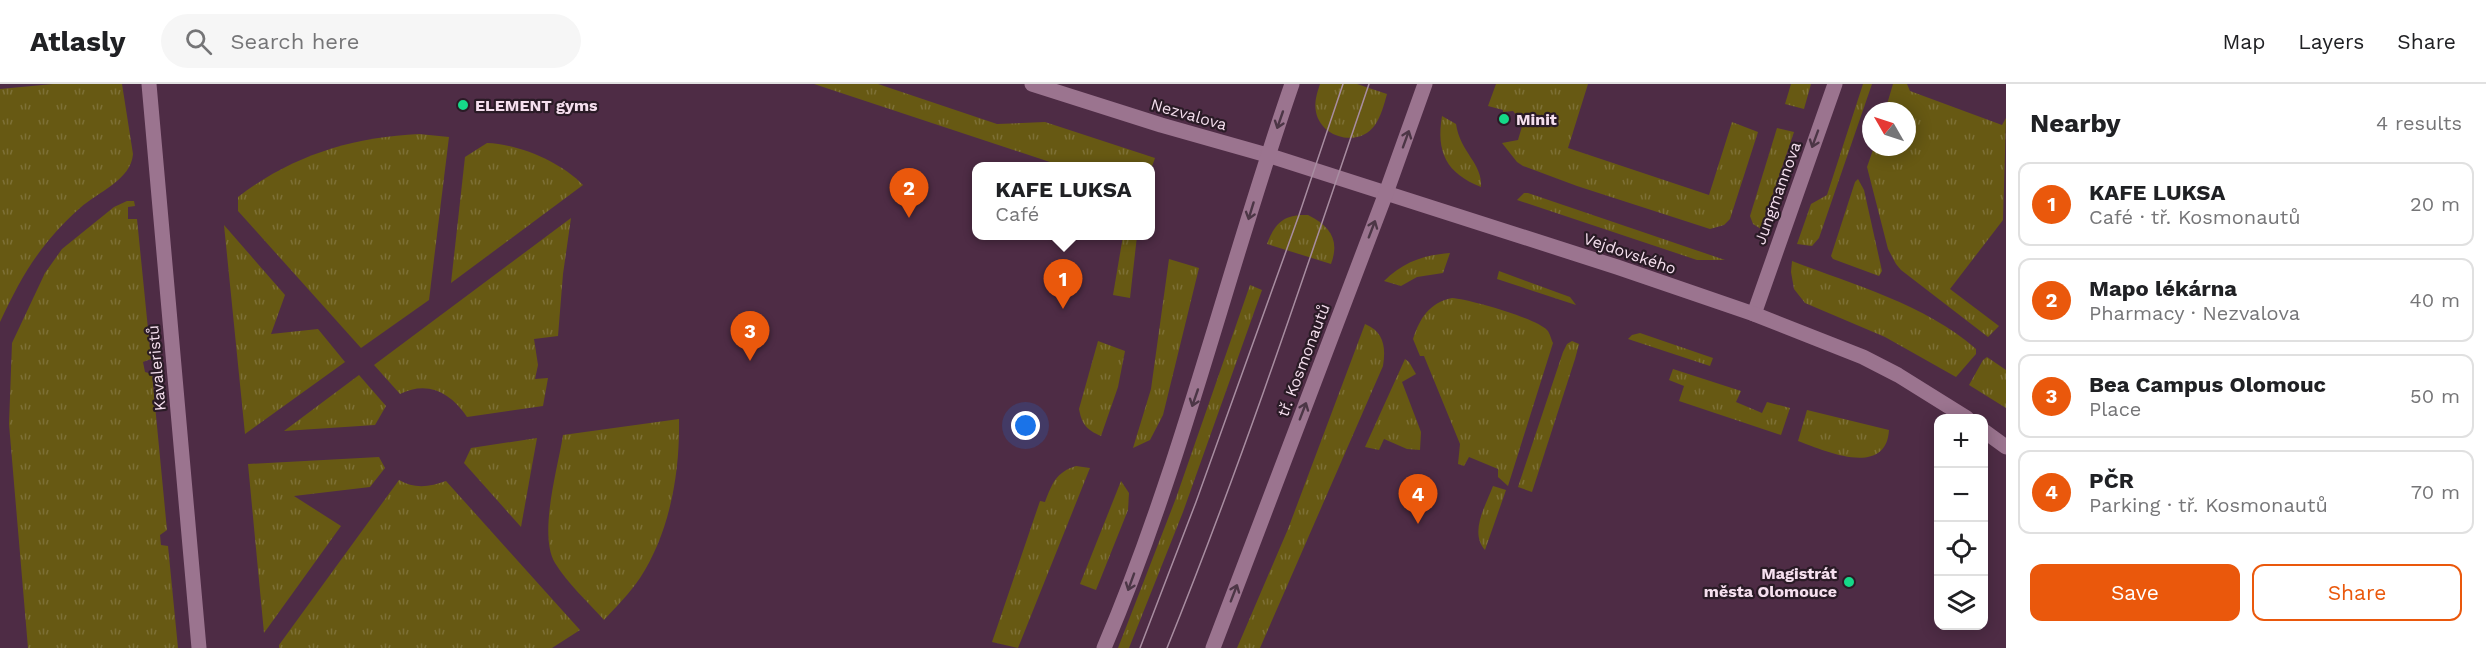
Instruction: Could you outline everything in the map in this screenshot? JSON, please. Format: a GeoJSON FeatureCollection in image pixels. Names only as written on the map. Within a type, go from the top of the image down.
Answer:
{"type":"FeatureCollection","features":[{"type":"Feature","properties":{"kind":"street","name":"Kavaleristů"},"geometry":{"type":"LineString","coordinates":[[149,84],[199,648]]}},
{"type":"Feature","properties":{"kind":"street","name":"Nezvalova"},"geometry":{"type":"LineString","coordinates":[[1032,84],[1161,126],[1268,155]]}},
{"type":"Feature","properties":{"kind":"street"},"geometry":{"type":"LineString","coordinates":[[1104,648],[1124,602],[1198,389],[1268,155],[1292,84]]}},
{"type":"Feature","properties":{"kind":"street","name":"tř. Kosmonautů"},"geometry":{"type":"LineString","coordinates":[[1213,648],[1386,193],[1425,84]]}},
{"type":"Feature","properties":{"kind":"street","name":"Jungmannova"},"geometry":{"type":"LineString","coordinates":[[1754,314],[1835,84]]}},
{"type":"Feature","properties":{"kind":"street","name":"Vejdovského"},"geometry":{"type":"LineString","coordinates":[[1268,155],[1617,267],[1754,314],[1863,357],[1908,381],[1960,414]]}},
{"type":"Feature","properties":{"kind":"street"},"geometry":{"type":"LineString","coordinates":[[1988,434],[2006,447]]}},
{"type":"Feature","properties":{"kind":"green space"},"geometry":{"type":"Polygon","coordinates":[[[53,84],[122,84],[133,154],[131,163],[113,185],[80,208],[43,247],[24,275],[0,322],[0,89],[53,84]]]}},
{"type":"Feature","properties":{"kind":"green space"},"geometry":{"type":"Polygon","coordinates":[[[814,84],[878,84],[997,124],[1045,122],[1155,158],[1154,162],[1050,162],[814,84]]]}},
{"type":"Feature","properties":{"kind":"green space"},"geometry":{"type":"Polygon","coordinates":[[[1320,84],[1357,84],[1387,94],[1375,125],[1368,132],[1351,138],[1333,134],[1319,121],[1316,112],[1316,98],[1320,84]]]}},
{"type":"Feature","properties":{"kind":"green space"},"geometry":{"type":"Polygon","coordinates":[[[1496,84],[1588,84],[1568,148],[1709,195],[1732,122],[1758,132],[1730,219],[1724,225],[1710,229],[1523,166],[1502,143],[1518,140],[1523,123],[1513,111],[1503,112],[1503,110],[1488,106],[1496,84]]]}},
{"type":"Feature","properties":{"kind":"green space"},"geometry":{"type":"Polygon","coordinates":[[[1791,84],[1811,84],[1804,109],[1785,104],[1791,84]]]}},
{"type":"Feature","properties":{"kind":"green space"},"geometry":{"type":"Polygon","coordinates":[[[1863,84],[1872,84],[1866,102],[1862,102],[1862,113],[1819,238],[1812,246],[1797,244],[1811,204],[1827,195],[1863,84]]]}},
{"type":"Feature","properties":{"kind":"green space"},"geometry":{"type":"Polygon","coordinates":[[[1893,84],[1907,84],[1910,91],[2002,125],[2006,118],[2003,220],[1950,289],[1999,326],[1988,337],[1901,270],[1888,249],[1867,167],[1871,156],[1916,156],[1916,102],[1888,102],[1893,84]]]}},
{"type":"Feature","properties":{"kind":"green space"},"geometry":{"type":"Polygon","coordinates":[[[1442,116],[1456,124],[1458,134],[1478,171],[1481,187],[1459,175],[1446,160],[1441,140],[1442,116]]]}},
{"type":"Feature","properties":{"kind":"green space"},"geometry":{"type":"Polygon","coordinates":[[[1777,128],[1794,132],[1761,229],[1753,224],[1750,216],[1777,128]]]}},
{"type":"Feature","properties":{"kind":"green space"},"geometry":{"type":"Polygon","coordinates":[[[419,134],[449,137],[429,300],[361,348],[238,211],[238,197],[279,170],[323,151],[370,139],[419,134]]]}},
{"type":"Feature","properties":{"kind":"green space"},"geometry":{"type":"Polygon","coordinates":[[[487,143],[512,147],[539,156],[563,169],[583,185],[451,283],[465,157],[487,143]]]}},
{"type":"Feature","properties":{"kind":"green space"},"geometry":{"type":"Polygon","coordinates":[[[1858,179],[1864,190],[1882,271],[1879,276],[1833,259],[1831,256],[1855,182],[1858,179]]]}},
{"type":"Feature","properties":{"kind":"green space"},"geometry":{"type":"Polygon","coordinates":[[[1524,193],[1725,260],[1697,260],[1517,200],[1524,193]]]}},
{"type":"Feature","properties":{"kind":"green space"},"geometry":{"type":"Polygon","coordinates":[[[127,201],[134,201],[135,206],[128,207],[128,219],[137,219],[151,359],[143,362],[145,372],[152,374],[167,530],[160,535],[161,545],[168,546],[178,648],[28,648],[9,424],[12,343],[45,273],[62,249],[114,207],[127,201]]]}},
{"type":"Feature","properties":{"kind":"green space"},"geometry":{"type":"Polygon","coordinates":[[[1308,215],[1322,224],[1331,235],[1334,248],[1331,264],[1267,244],[1277,225],[1282,221],[1293,216],[1308,215]]]}},
{"type":"Feature","properties":{"kind":"green space"},"geometry":{"type":"Polygon","coordinates":[[[571,218],[563,274],[558,336],[534,339],[538,365],[535,379],[548,378],[543,406],[467,417],[454,401],[438,391],[420,388],[400,394],[374,365],[571,218]]]}},
{"type":"Feature","properties":{"kind":"green space"},"geometry":{"type":"Polygon","coordinates":[[[224,225],[285,295],[271,334],[318,329],[345,362],[245,434],[224,225]]]}},
{"type":"Feature","properties":{"kind":"green space"},"geometry":{"type":"Polygon","coordinates":[[[1122,240],[1137,240],[1130,298],[1113,295],[1122,240]]]}},
{"type":"Feature","properties":{"kind":"green space"},"geometry":{"type":"Polygon","coordinates":[[[1450,253],[1443,273],[1417,277],[1401,286],[1384,281],[1406,264],[1450,253]]]}},
{"type":"Feature","properties":{"kind":"green space"},"geometry":{"type":"Polygon","coordinates":[[[1169,259],[1199,268],[1163,415],[1150,440],[1133,448],[1151,389],[1169,259]]]}},
{"type":"Feature","properties":{"kind":"green space"},"geometry":{"type":"Polygon","coordinates":[[[1792,261],[1912,308],[1956,333],[1976,349],[1976,354],[1956,377],[1885,337],[1805,303],[1794,289],[1792,261]]]}},
{"type":"Feature","properties":{"kind":"green space"},"geometry":{"type":"Polygon","coordinates":[[[1499,271],[1570,297],[1576,305],[1497,279],[1499,271]]]}},
{"type":"Feature","properties":{"kind":"green space"},"geometry":{"type":"Polygon","coordinates":[[[1250,285],[1262,290],[1183,512],[1129,648],[1118,648],[1176,498],[1250,285]]]}},
{"type":"Feature","properties":{"kind":"green space"},"geometry":{"type":"Polygon","coordinates":[[[1452,298],[1486,305],[1530,320],[1547,330],[1553,343],[1508,486],[1498,477],[1498,469],[1469,457],[1464,466],[1458,464],[1460,444],[1424,356],[1420,356],[1413,339],[1426,312],[1444,300],[1452,298]]]}},
{"type":"Feature","properties":{"kind":"green space"},"geometry":{"type":"Polygon","coordinates":[[[1365,324],[1380,336],[1384,346],[1383,366],[1260,648],[1237,648],[1288,529],[1365,324]]]}},
{"type":"Feature","properties":{"kind":"green space"},"geometry":{"type":"Polygon","coordinates":[[[1640,333],[1713,358],[1710,366],[1628,339],[1640,333]]]}},
{"type":"Feature","properties":{"kind":"green space"},"geometry":{"type":"Polygon","coordinates":[[[1098,341],[1125,351],[1118,387],[1101,436],[1086,426],[1079,409],[1098,341]]]}},
{"type":"Feature","properties":{"kind":"green space"},"geometry":{"type":"Polygon","coordinates":[[[1572,341],[1579,344],[1532,492],[1518,487],[1563,352],[1567,344],[1572,341]]]}},
{"type":"Feature","properties":{"kind":"green space"},"geometry":{"type":"Polygon","coordinates":[[[1987,357],[2006,370],[2006,408],[1969,385],[1987,357]]]}},
{"type":"Feature","properties":{"kind":"green space"},"geometry":{"type":"Polygon","coordinates":[[[1405,359],[1416,374],[1402,382],[1421,432],[1420,450],[1407,449],[1384,439],[1379,450],[1365,447],[1405,359]]]}},
{"type":"Feature","properties":{"kind":"green space"},"geometry":{"type":"Polygon","coordinates":[[[1673,369],[1741,391],[1736,402],[1762,413],[1767,402],[1790,408],[1781,435],[1679,401],[1684,386],[1669,380],[1673,369]]]}},
{"type":"Feature","properties":{"kind":"green space"},"geometry":{"type":"Polygon","coordinates":[[[359,375],[386,406],[375,425],[284,431],[359,375]]]}},
{"type":"Feature","properties":{"kind":"green space"},"geometry":{"type":"Polygon","coordinates":[[[1807,410],[1889,430],[1885,445],[1877,454],[1852,457],[1822,450],[1798,441],[1807,410]]]}},
{"type":"Feature","properties":{"kind":"green space"},"geometry":{"type":"Polygon","coordinates":[[[679,419],[675,481],[666,522],[659,541],[640,578],[604,620],[566,578],[555,563],[550,551],[548,535],[551,500],[563,435],[679,419]]]}},
{"type":"Feature","properties":{"kind":"green space"},"geometry":{"type":"Polygon","coordinates":[[[537,438],[521,527],[464,463],[471,448],[537,438]]]}},
{"type":"Feature","properties":{"kind":"green space"},"geometry":{"type":"Polygon","coordinates":[[[379,457],[385,468],[370,487],[294,496],[341,526],[264,633],[248,464],[379,457]]]}},
{"type":"Feature","properties":{"kind":"green space"},"geometry":{"type":"Polygon","coordinates":[[[1076,466],[1090,468],[1018,648],[992,642],[1040,501],[1045,502],[1059,475],[1076,466]]]}},
{"type":"Feature","properties":{"kind":"green space"},"geometry":{"type":"Polygon","coordinates":[[[399,480],[410,485],[422,486],[446,481],[580,630],[552,648],[279,648],[399,480]]]}},
{"type":"Feature","properties":{"kind":"green space"},"geometry":{"type":"Polygon","coordinates":[[[1121,481],[1129,493],[1128,510],[1096,590],[1080,584],[1121,481]]]}},
{"type":"Feature","properties":{"kind":"green space"},"geometry":{"type":"Polygon","coordinates":[[[1493,486],[1506,490],[1485,550],[1480,543],[1480,518],[1493,486]]]}},
{"type":"Feature","properties":{"kind":"tram line"},"geometry":{"type":"LineString","coordinates":[[1140,648],[1196,502],[1299,215],[1343,84]]}},
{"type":"Feature","properties":{"kind":"tram line"},"geometry":{"type":"LineString","coordinates":[[1167,648],[1247,438],[1369,84]]}},
{"type":"Feature","properties":{"kind":"place","name":"ELEMENT gyms"},"geometry":{"type":"Point","coordinates":[463,105]}},
{"type":"Feature","properties":{"kind":"place","name":"Minit"},"geometry":{"type":"Point","coordinates":[1504,119]}},
{"type":"Feature","properties":{"kind":"place","name":"Mapo lékárna"},"geometry":{"type":"Point","coordinates":[909,218]}},
{"type":"Feature","properties":{"kind":"place","name":"KAFE LUKSA"},"geometry":{"type":"Point","coordinates":[1063,309]}},
{"type":"Feature","properties":{"kind":"place","name":"Bea Campus Olomouc"},"geometry":{"type":"Point","coordinates":[750,361]}},
{"type":"Feature","properties":{"kind":"place","name":"PČR"},"geometry":{"type":"Point","coordinates":[1418,524]}},
{"type":"Feature","properties":{"kind":"place","name":"Magistrát města Olomouce"},"geometry":{"type":"Point","coordinates":[1849,582]}}]}
